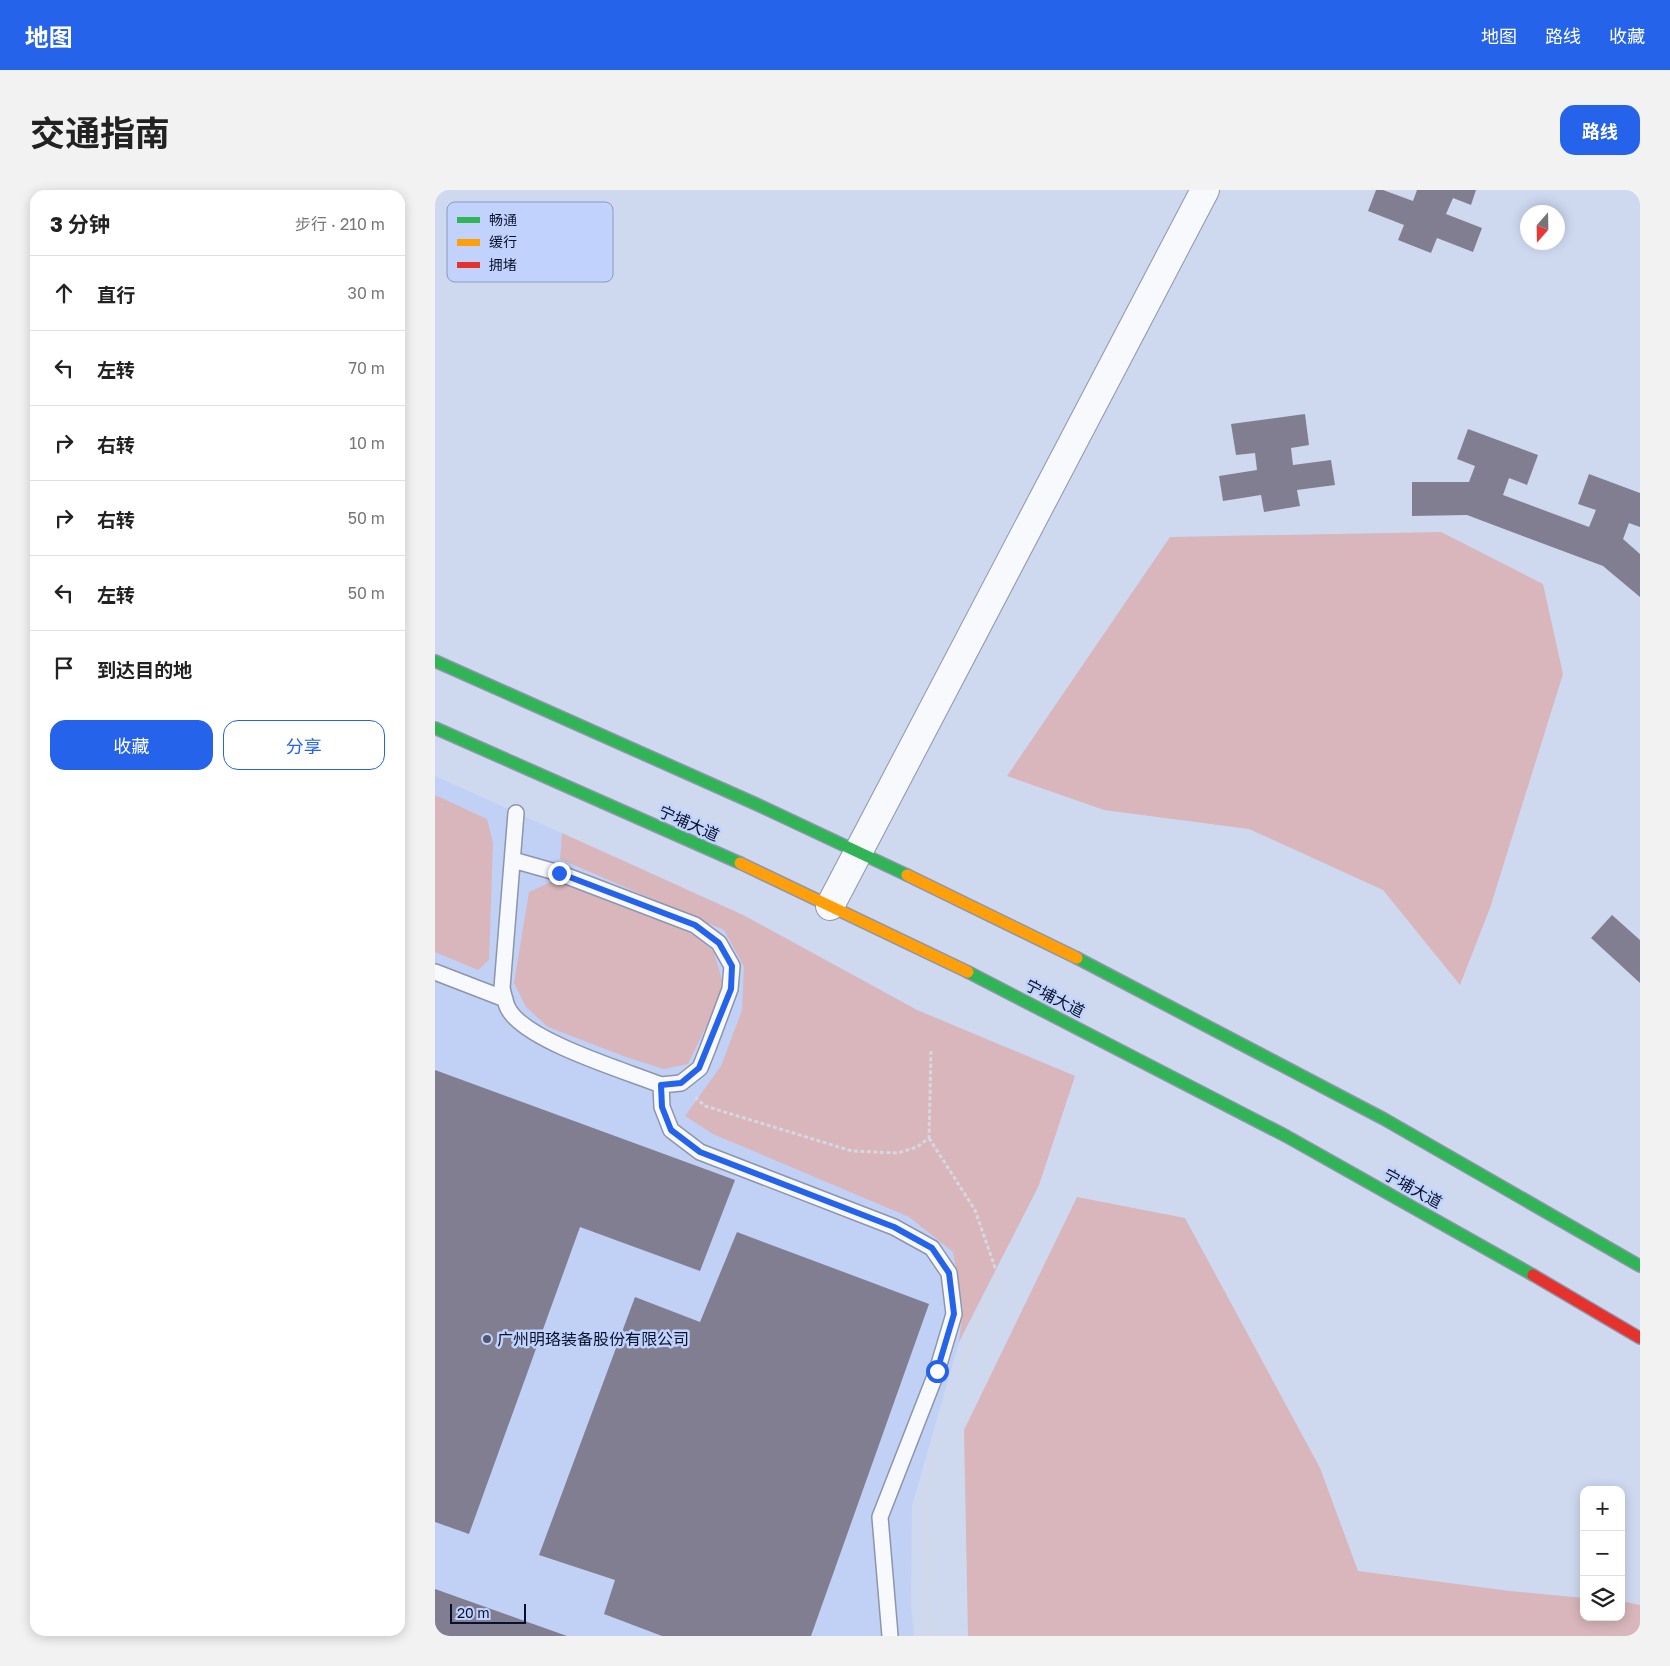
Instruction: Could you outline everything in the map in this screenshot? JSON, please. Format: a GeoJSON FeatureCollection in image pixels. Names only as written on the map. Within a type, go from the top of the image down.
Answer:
{"type":"FeatureCollection","features":[{"type":"Feature","properties":{"kind":"main road"},"geometry":{"type":"LineString","coordinates":[[435,661],[859,852],[1115,977],[1444,1153],[1640,1266]]}},
{"type":"Feature","properties":{"kind":"main road","name":"宁埔大道"},"geometry":{"type":"LineString","coordinates":[[435,728],[755,870],[1070,1023],[1252,1118],[1423,1212],[1640,1338]]}},
{"type":"Feature","properties":{"kind":"street"},"geometry":{"type":"LineString","coordinates":[[831,906],[1205,190]]}},
{"type":"Feature","properties":{"kind":"lane"},"geometry":{"type":"LineString","coordinates":[[513,860],[559,873],[695,925],[719,943],[732,966],[731,989],[699,1068],[681,1083],[661,1085],[551,1042],[527,1027],[509,1011],[502,988],[517,813]]}},
{"type":"Feature","properties":{"kind":"lane"},"geometry":{"type":"LineString","coordinates":[[435,972],[505,1000]]}},
{"type":"Feature","properties":{"kind":"lane"},"geometry":{"type":"LineString","coordinates":[[661,1085],[662,1107],[671,1130],[700,1152],[894,1227],[932,1248],[949,1273],[954,1314],[937,1371],[880,1517],[891,1636]]}},
{"type":"Feature","properties":{"kind":"path"},"geometry":{"type":"LineString","coordinates":[[681,1083],[705,1106],[852,1151],[898,1153],[917,1147],[929,1138],[931,1051]]}},
{"type":"Feature","properties":{"kind":"shaded area"},"geometry":{"type":"Polygon","coordinates":[[[1441,532],[1543,584],[1563,674],[1490,908],[1460,985],[1383,890],[1249,829],[1104,810],[1007,776],[1170,537],[1441,532]]]}},
{"type":"Feature","properties":{"kind":"shaded area"},"geometry":{"type":"Polygon","coordinates":[[[435,776],[743,915],[917,1010],[1075,1076],[1039,1185],[959,1342],[912,1506],[911,1605],[914,1636],[435,1636],[435,776]]]}},
{"type":"Feature","properties":{"kind":"shaded area"},"geometry":{"type":"Polygon","coordinates":[[[435,795],[487,819],[493,843],[489,960],[478,970],[435,952],[435,795]]]}},
{"type":"Feature","properties":{"kind":"shaded area"},"geometry":{"type":"Polygon","coordinates":[[[562,833],[743,915],[917,1010],[1075,1076],[1039,1185],[959,1342],[963,1309],[953,1252],[909,1217],[713,1134],[685,1116],[721,1066],[742,1010],[744,967],[724,930],[560,859],[562,833]]]}},
{"type":"Feature","properties":{"kind":"shaded area"},"geometry":{"type":"Polygon","coordinates":[[[553,881],[633,908],[696,936],[714,952],[722,980],[718,1002],[688,1064],[664,1069],[626,1057],[548,1027],[526,1007],[514,983],[529,892],[553,881]]]}},
{"type":"Feature","properties":{"kind":"shaded area"},"geometry":{"type":"Polygon","coordinates":[[[1077,1197],[1185,1218],[1320,1468],[1358,1571],[1510,1591],[1580,1598],[1580,1621],[1625,1621],[1625,1602],[1640,1605],[1640,1636],[968,1636],[964,1430],[1077,1197]]]}},
{"type":"Feature","properties":{"kind":"building"},"geometry":{"type":"Polygon","coordinates":[[[1376,190],[1383,190],[1413,201],[1417,190],[1476,190],[1471,205],[1453,198],[1446,214],[1482,228],[1473,252],[1437,238],[1431,253],[1398,240],[1404,225],[1368,211],[1376,190]]]}},
{"type":"Feature","properties":{"kind":"building"},"geometry":{"type":"Polygon","coordinates":[[[1305,414],[1309,445],[1291,448],[1293,465],[1331,460],[1335,485],[1297,490],[1300,506],[1264,512],[1261,495],[1223,501],[1219,476],[1257,470],[1255,453],[1236,455],[1231,424],[1305,414]]]}},
{"type":"Feature","properties":{"kind":"building"},"geometry":{"type":"Polygon","coordinates":[[[1468,429],[1538,455],[1527,485],[1509,478],[1503,495],[1589,527],[1596,510],[1578,504],[1589,474],[1640,493],[1640,527],[1629,523],[1623,539],[1640,554],[1640,597],[1603,566],[1467,515],[1412,516],[1412,482],[1469,482],[1475,466],[1457,459],[1468,429]]]}},
{"type":"Feature","properties":{"kind":"building"},"geometry":{"type":"Polygon","coordinates":[[[1612,915],[1640,940],[1640,983],[1591,938],[1612,915]]]}},
{"type":"Feature","properties":{"kind":"building","name":"广州明珞装备股份有限公司"},"geometry":{"type":"Polygon","coordinates":[[[435,1070],[735,1180],[700,1271],[580,1227],[469,1534],[435,1522],[435,1070]]]}},
{"type":"Feature","properties":{"kind":"building"},"geometry":{"type":"Polygon","coordinates":[[[737,1232],[929,1304],[811,1636],[662,1636],[604,1614],[615,1580],[539,1555],[635,1297],[700,1322],[737,1232]]]}},
{"type":"Feature","properties":{"kind":"building"},"geometry":{"type":"Polygon","coordinates":[[[435,1589],[567,1636],[435,1636],[435,1589]]]}},
{"type":"Feature","properties":{"kind":"traffic: fast"},"geometry":{"type":"LineString","coordinates":[[435,661],[756,804],[907,875]]}},
{"type":"Feature","properties":{"kind":"traffic: fast"},"geometry":{"type":"LineString","coordinates":[[435,728],[740,863]]}},
{"type":"Feature","properties":{"kind":"traffic: fast"},"geometry":{"type":"LineString","coordinates":[[1077,958],[1384,1119],[1640,1266]]}},
{"type":"Feature","properties":{"kind":"traffic: fast"},"geometry":{"type":"LineString","coordinates":[[968,972],[1286,1136],[1533,1275]]}},
{"type":"Feature","properties":{"kind":"traffic: slow"},"geometry":{"type":"LineString","coordinates":[[740,863],[968,972]]}},
{"type":"Feature","properties":{"kind":"traffic: slow"},"geometry":{"type":"LineString","coordinates":[[907,875],[1077,958]]}},
{"type":"Feature","properties":{"kind":"traffic: jam"},"geometry":{"type":"LineString","coordinates":[[1533,1275],[1640,1338]]}},
{"type":"Feature","properties":{"kind":"place","name":"广州明珞装备股份有限公司"},"geometry":{"type":"Point","coordinates":[487,1339]}},
{"type":"Feature","properties":{"kind":"route"},"geometry":{"type":"LineString","coordinates":[[559,873],[695,925],[719,943],[732,966],[731,989],[699,1068],[681,1083],[661,1085],[662,1107],[671,1130],[700,1152],[894,1227],[932,1248],[949,1273],[954,1314],[937,1371]]}}]}
